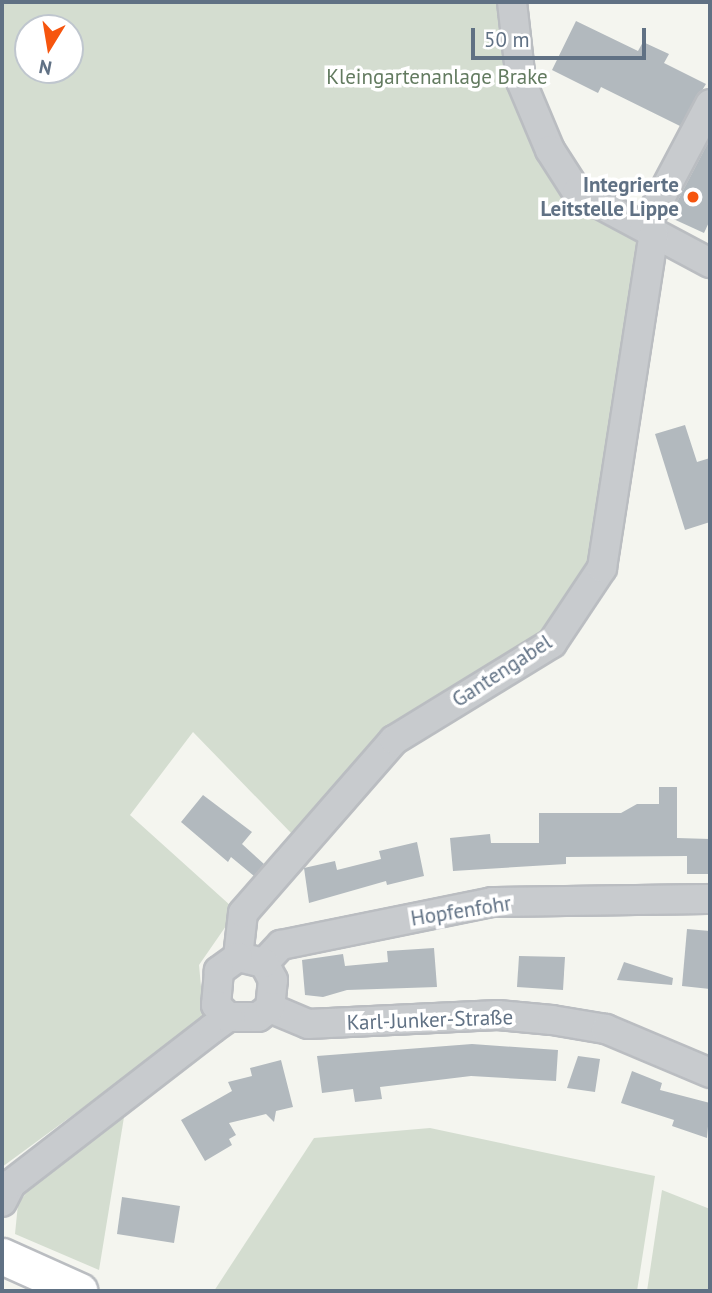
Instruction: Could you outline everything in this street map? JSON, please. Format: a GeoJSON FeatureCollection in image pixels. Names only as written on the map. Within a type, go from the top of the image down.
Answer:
{"type":"FeatureCollection","features":[{"type":"Feature","properties":{"kind":"main road"},"geometry":{"type":"LineString","coordinates":[[2,1256],[80,1291]]}},
{"type":"Feature","properties":{"kind":"street"},"geometry":{"type":"LineString","coordinates":[[512,2],[522,81],[550,150],[577,192],[710,263]]}},
{"type":"Feature","properties":{"kind":"street","name":"Gantengabel"},"geometry":{"type":"LineString","coordinates":[[251,960],[243,913],[394,740],[552,643],[602,568],[650,230],[710,104]]}},
{"type":"Feature","properties":{"kind":"street","name":"Hopfenfohr"},"geometry":{"type":"LineString","coordinates":[[229,1017],[216,1005],[219,971],[251,960],[281,945],[492,902],[710,899]]}},
{"type":"Feature","properties":{"kind":"street"},"geometry":{"type":"LineString","coordinates":[[2,1202],[11,1184],[229,1017],[258,1017],[270,1008],[272,980],[251,960]]}},
{"type":"Feature","properties":{"kind":"street","name":"Karl-Junker-Straße"},"geometry":{"type":"LineString","coordinates":[[270,1008],[308,1024],[498,1015],[552,1020],[606,1029],[710,1073]]}},
{"type":"Feature","properties":{"kind":"green space","name":"Kleingartenanlage Brake"},"geometry":{"type":"Polygon","coordinates":[[[2,2],[503,2],[544,157],[644,244],[594,568],[547,638],[399,726],[292,834],[193,732],[130,815],[231,906],[226,926],[199,965],[204,1019],[2,1167],[2,2]]]}},
{"type":"Feature","properties":{"kind":"green space"},"geometry":{"type":"Polygon","coordinates":[[[125,1111],[99,1270],[15,1234],[18,1204],[36,1179],[125,1111]]]}},
{"type":"Feature","properties":{"kind":"green space"},"geometry":{"type":"Polygon","coordinates":[[[430,1128],[655,1176],[637,1291],[214,1291],[314,1138],[430,1128]]]}},
{"type":"Feature","properties":{"kind":"green space"},"geometry":{"type":"Polygon","coordinates":[[[662,1190],[710,1209],[710,1291],[647,1291],[662,1190]]]}},
{"type":"Feature","properties":{"kind":"building"},"geometry":{"type":"Polygon","coordinates":[[[576,21],[638,51],[643,42],[669,54],[664,63],[706,84],[680,126],[601,87],[598,93],[552,70],[576,21]]]}},
{"type":"Feature","properties":{"kind":"building","name":"Integrierte Leitstelle Lippe"},"geometry":{"type":"Polygon","coordinates":[[[710,139],[710,220],[704,233],[669,217],[710,139]]]}},
{"type":"Feature","properties":{"kind":"building"},"geometry":{"type":"Polygon","coordinates":[[[685,425],[697,462],[710,458],[710,522],[685,530],[655,434],[685,425]]]}},
{"type":"Feature","properties":{"kind":"building"},"geometry":{"type":"Polygon","coordinates":[[[659,787],[677,787],[677,838],[710,839],[710,874],[687,874],[687,856],[566,857],[566,864],[453,871],[450,838],[490,834],[491,843],[539,843],[539,813],[621,813],[637,804],[659,804],[659,787]]]}},
{"type":"Feature","properties":{"kind":"building"},"geometry":{"type":"Polygon","coordinates":[[[203,795],[252,832],[242,844],[264,864],[254,876],[231,857],[228,862],[181,822],[203,795]]]}},
{"type":"Feature","properties":{"kind":"building"},"geometry":{"type":"Polygon","coordinates":[[[417,842],[424,876],[387,885],[386,881],[309,903],[304,868],[335,861],[337,870],[381,859],[379,851],[417,842]]]}},
{"type":"Feature","properties":{"kind":"building"},"geometry":{"type":"Polygon","coordinates":[[[687,929],[710,931],[710,989],[682,986],[687,929]]]}},
{"type":"Feature","properties":{"kind":"building"},"geometry":{"type":"Polygon","coordinates":[[[434,948],[437,987],[347,990],[323,997],[305,995],[302,960],[343,954],[345,966],[388,962],[387,951],[434,948]]]}},
{"type":"Feature","properties":{"kind":"building"},"geometry":{"type":"Polygon","coordinates":[[[519,956],[565,957],[563,990],[517,987],[519,956]]]}},
{"type":"Feature","properties":{"kind":"building"},"geometry":{"type":"Polygon","coordinates":[[[624,962],[673,978],[672,985],[617,980],[624,962]]]}},
{"type":"Feature","properties":{"kind":"building"},"geometry":{"type":"Polygon","coordinates":[[[472,1044],[558,1050],[556,1081],[471,1076],[380,1087],[382,1099],[355,1102],[353,1089],[322,1093],[317,1056],[472,1044]]]}},
{"type":"Feature","properties":{"kind":"building"},"geometry":{"type":"Polygon","coordinates":[[[578,1056],[600,1059],[595,1092],[567,1088],[578,1056]]]}},
{"type":"Feature","properties":{"kind":"building"},"geometry":{"type":"Polygon","coordinates":[[[281,1060],[293,1107],[276,1111],[274,1122],[266,1114],[229,1123],[236,1135],[229,1139],[232,1145],[205,1161],[181,1120],[232,1091],[228,1082],[252,1076],[250,1068],[281,1060]]]}},
{"type":"Feature","properties":{"kind":"building"},"geometry":{"type":"Polygon","coordinates":[[[632,1071],[662,1083],[660,1090],[710,1103],[707,1138],[672,1126],[674,1120],[621,1103],[632,1071]]]}},
{"type":"Feature","properties":{"kind":"building"},"geometry":{"type":"Polygon","coordinates":[[[122,1197],[180,1206],[174,1243],[117,1234],[122,1197]]]}},
{"type":"Feature","properties":{"kind":"place","name":"Integrierte Leitstelle Lippe"},"geometry":{"type":"Point","coordinates":[693,197]}}]}
